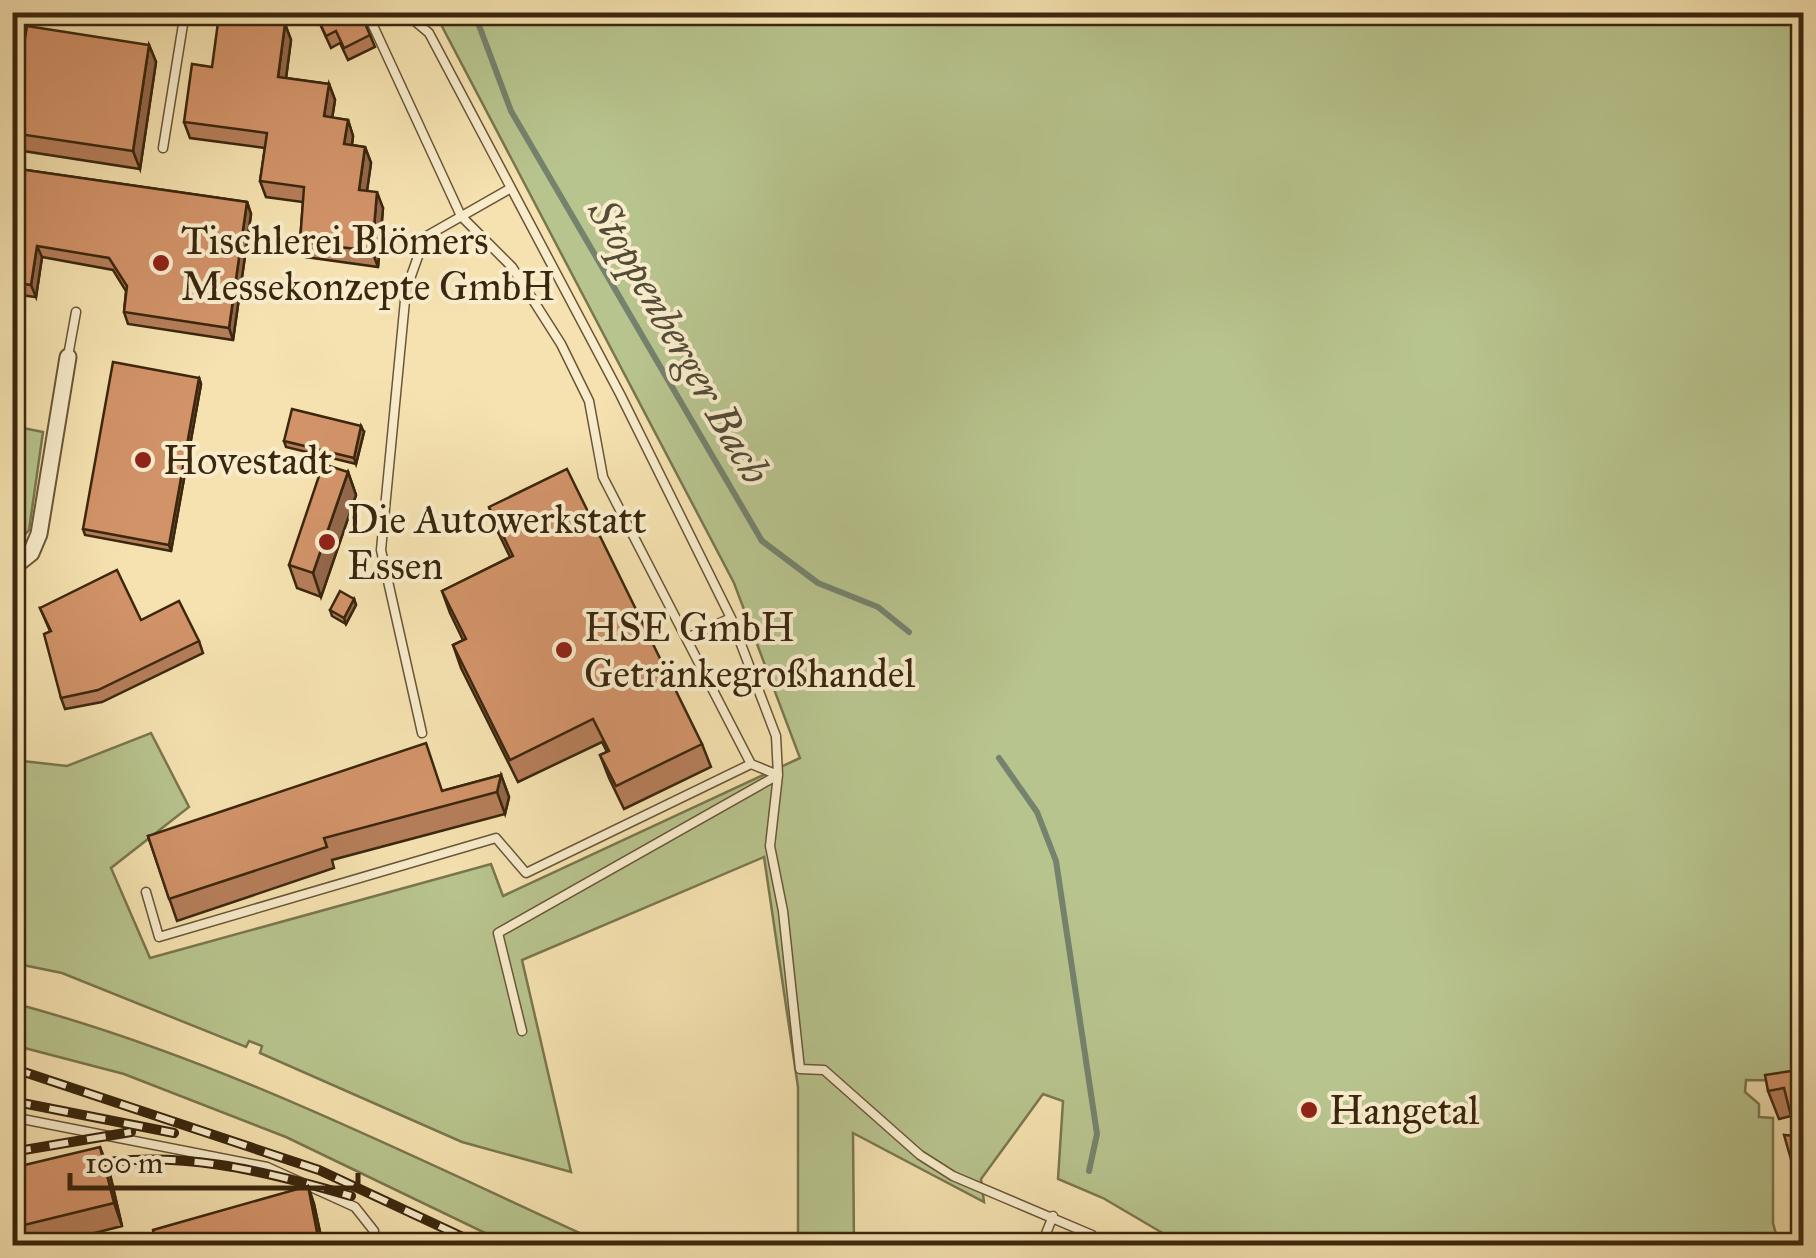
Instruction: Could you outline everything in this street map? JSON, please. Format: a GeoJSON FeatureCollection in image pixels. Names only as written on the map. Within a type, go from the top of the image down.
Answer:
{"type":"FeatureCollection","features":[{"type":"Feature","properties":{"kind":"street"},"geometry":{"type":"LineString","coordinates":[[12,568],[30,553],[40,534],[68,357]]}},
{"type":"Feature","properties":{"kind":"lane"},"geometry":{"type":"LineString","coordinates":[[163,148],[185,12]]}},
{"type":"Feature","properties":{"kind":"lane"},"geometry":{"type":"LineString","coordinates":[[404,12],[429,33],[620,394],[731,618],[776,736],[778,775],[770,846],[783,911],[800,1070],[824,1070],[920,1155],[953,1176],[1053,1216],[1092,1235],[1097,1246]]}},
{"type":"Feature","properties":{"kind":"lane"},"geometry":{"type":"LineString","coordinates":[[370,19],[461,216],[512,267],[561,344],[589,401],[603,476],[751,764],[778,775]]}},
{"type":"Feature","properties":{"kind":"lane"},"geometry":{"type":"LineString","coordinates":[[422,732],[381,550],[406,290],[425,237],[511,188]]}},
{"type":"Feature","properties":{"kind":"lane"},"geometry":{"type":"LineString","coordinates":[[68,357],[76,312]]}},
{"type":"Feature","properties":{"kind":"lane"},"geometry":{"type":"LineString","coordinates":[[689,637],[731,618]]}},
{"type":"Feature","properties":{"kind":"lane"},"geometry":{"type":"LineString","coordinates":[[146,892],[159,937],[496,838],[526,873],[751,764]]}},
{"type":"Feature","properties":{"kind":"lane"},"geometry":{"type":"LineString","coordinates":[[522,1031],[498,932],[778,775]]}},
{"type":"Feature","properties":{"kind":"lane"},"geometry":{"type":"LineString","coordinates":[[12,1116],[267,1167],[355,1207],[374,1232],[373,1246]]}},
{"type":"Feature","properties":{"kind":"lane"},"geometry":{"type":"LineString","coordinates":[[1041,1246],[1053,1216]]}},
{"type":"Feature","properties":{"kind":"green space"},"geometry":{"type":"Polygon","coordinates":[[[435,13],[1803,13],[1803,1081],[1746,1080],[1745,1092],[1759,1104],[1759,1117],[1773,1118],[1773,1223],[1779,1245],[1183,1245],[1103,1198],[1058,1179],[1063,1101],[1043,1094],[981,1179],[984,1202],[853,1133],[854,1245],[798,1245],[798,1087],[764,857],[522,960],[571,1172],[462,1142],[260,1053],[262,1046],[249,1041],[246,1047],[62,973],[13,963],[13,760],[67,766],[151,733],[189,807],[111,868],[150,958],[491,864],[503,896],[800,758],[734,583],[435,13]]]}},
{"type":"Feature","properties":{"kind":"green space"},"geometry":{"type":"Polygon","coordinates":[[[13,426],[43,432],[29,530],[13,548],[13,426]]]}},
{"type":"Feature","properties":{"kind":"green space"},"geometry":{"type":"Polygon","coordinates":[[[13,1003],[166,1052],[240,1081],[388,1144],[606,1245],[510,1245],[286,1137],[124,1074],[13,1045],[13,1003]]]}},
{"type":"Feature","properties":{"kind":"building"},"geometry":{"type":"Polygon","coordinates":[[[360,12],[370,35],[344,48],[336,31],[326,36],[315,13],[360,12]]]}},
{"type":"Feature","properties":{"kind":"building"},"geometry":{"type":"Polygon","coordinates":[[[219,15],[285,24],[278,77],[329,84],[324,116],[348,120],[344,144],[365,147],[359,190],[377,192],[372,251],[300,242],[304,187],[260,181],[267,133],[184,122],[192,64],[212,67],[219,15]]]}},
{"type":"Feature","properties":{"kind":"building"},"geometry":{"type":"Polygon","coordinates":[[[27,26],[149,45],[133,151],[12,133],[27,26]]]}},
{"type":"Feature","properties":{"kind":"building","name":"Tischlerei Blömers Messekonzepte GmbH"},"geometry":{"type":"Polygon","coordinates":[[[12,168],[247,202],[229,328],[124,312],[127,286],[109,258],[37,246],[31,285],[12,282],[12,168]]]}},
{"type":"Feature","properties":{"kind":"building","name":"Hovestadt"},"geometry":{"type":"Polygon","coordinates":[[[113,362],[199,378],[169,545],[83,529],[113,362]]]}},
{"type":"Feature","properties":{"kind":"building"},"geometry":{"type":"Polygon","coordinates":[[[292,409],[361,426],[354,458],[284,441],[292,409]]]}},
{"type":"Feature","properties":{"kind":"building"},"geometry":{"type":"Polygon","coordinates":[[[323,464],[348,472],[313,573],[289,565],[323,464]]]}},
{"type":"Feature","properties":{"kind":"building"},"geometry":{"type":"Polygon","coordinates":[[[567,469],[702,744],[616,786],[600,755],[609,751],[593,719],[510,760],[453,645],[466,639],[442,591],[513,556],[489,507],[567,469]]]}},
{"type":"Feature","properties":{"kind":"building"},"geometry":{"type":"Polygon","coordinates":[[[117,570],[141,620],[179,601],[199,641],[98,690],[61,698],[44,634],[51,631],[40,608],[117,570]]]}},
{"type":"Feature","properties":{"kind":"building"},"geometry":{"type":"Polygon","coordinates":[[[340,591],[354,599],[344,618],[330,610],[340,591]]]}},
{"type":"Feature","properties":{"kind":"building"},"geometry":{"type":"Polygon","coordinates":[[[426,743],[442,791],[501,775],[497,792],[324,838],[327,847],[169,899],[148,836],[426,743]]]}},
{"type":"Feature","properties":{"kind":"building"},"geometry":{"type":"Polygon","coordinates":[[[1798,1070],[1804,1083],[1804,1204],[1784,1135],[1796,1136],[1784,1088],[1768,1091],[1765,1075],[1798,1070]]]}},
{"type":"Feature","properties":{"kind":"building"},"geometry":{"type":"Polygon","coordinates":[[[100,1147],[114,1203],[12,1228],[12,1168],[100,1147]]]}},
{"type":"Feature","properties":{"kind":"building"},"geometry":{"type":"Polygon","coordinates":[[[308,1186],[318,1237],[282,1246],[156,1246],[153,1230],[308,1186]]]}},
{"type":"Feature","properties":{"kind":"waterway","name":"Stoppenberger Bach"},"geometry":{"type":"LineString","coordinates":[[474,12],[511,111],[762,541],[818,583],[878,607],[909,632]]}},
{"type":"Feature","properties":{"kind":"waterway","name":"Stoppenberger Bach"},"geometry":{"type":"LineString","coordinates":[[999,758],[1037,812],[1056,861],[1097,1134],[1089,1171]]}},
{"type":"Feature","properties":{"kind":"railway"},"geometry":{"type":"LineString","coordinates":[[12,1068],[319,1170],[482,1246]]}},
{"type":"Feature","properties":{"kind":"railway"},"geometry":{"type":"LineString","coordinates":[[12,1101],[174,1133]]}},
{"type":"Feature","properties":{"kind":"railway"},"geometry":{"type":"LineString","coordinates":[[12,1152],[131,1132]]}},
{"type":"Feature","properties":{"kind":"railway"},"geometry":{"type":"LineString","coordinates":[[81,1166],[149,1159],[217,1164],[351,1196]]}},
{"type":"Feature","properties":{"kind":"place","name":"Tischlerei Blömers Messekonzepte GmbH"},"geometry":{"type":"Point","coordinates":[161,263]}},
{"type":"Feature","properties":{"kind":"place","name":"Hovestadt"},"geometry":{"type":"Point","coordinates":[143,460]}},
{"type":"Feature","properties":{"kind":"place","name":"Die Autowerkstatt Essen"},"geometry":{"type":"Point","coordinates":[327,542]}},
{"type":"Feature","properties":{"kind":"place","name":"HSE GmbH Getränkegroßhandel"},"geometry":{"type":"Point","coordinates":[564,650]}},
{"type":"Feature","properties":{"kind":"place","name":"Hangetal"},"geometry":{"type":"Point","coordinates":[1309,1110]}}]}
